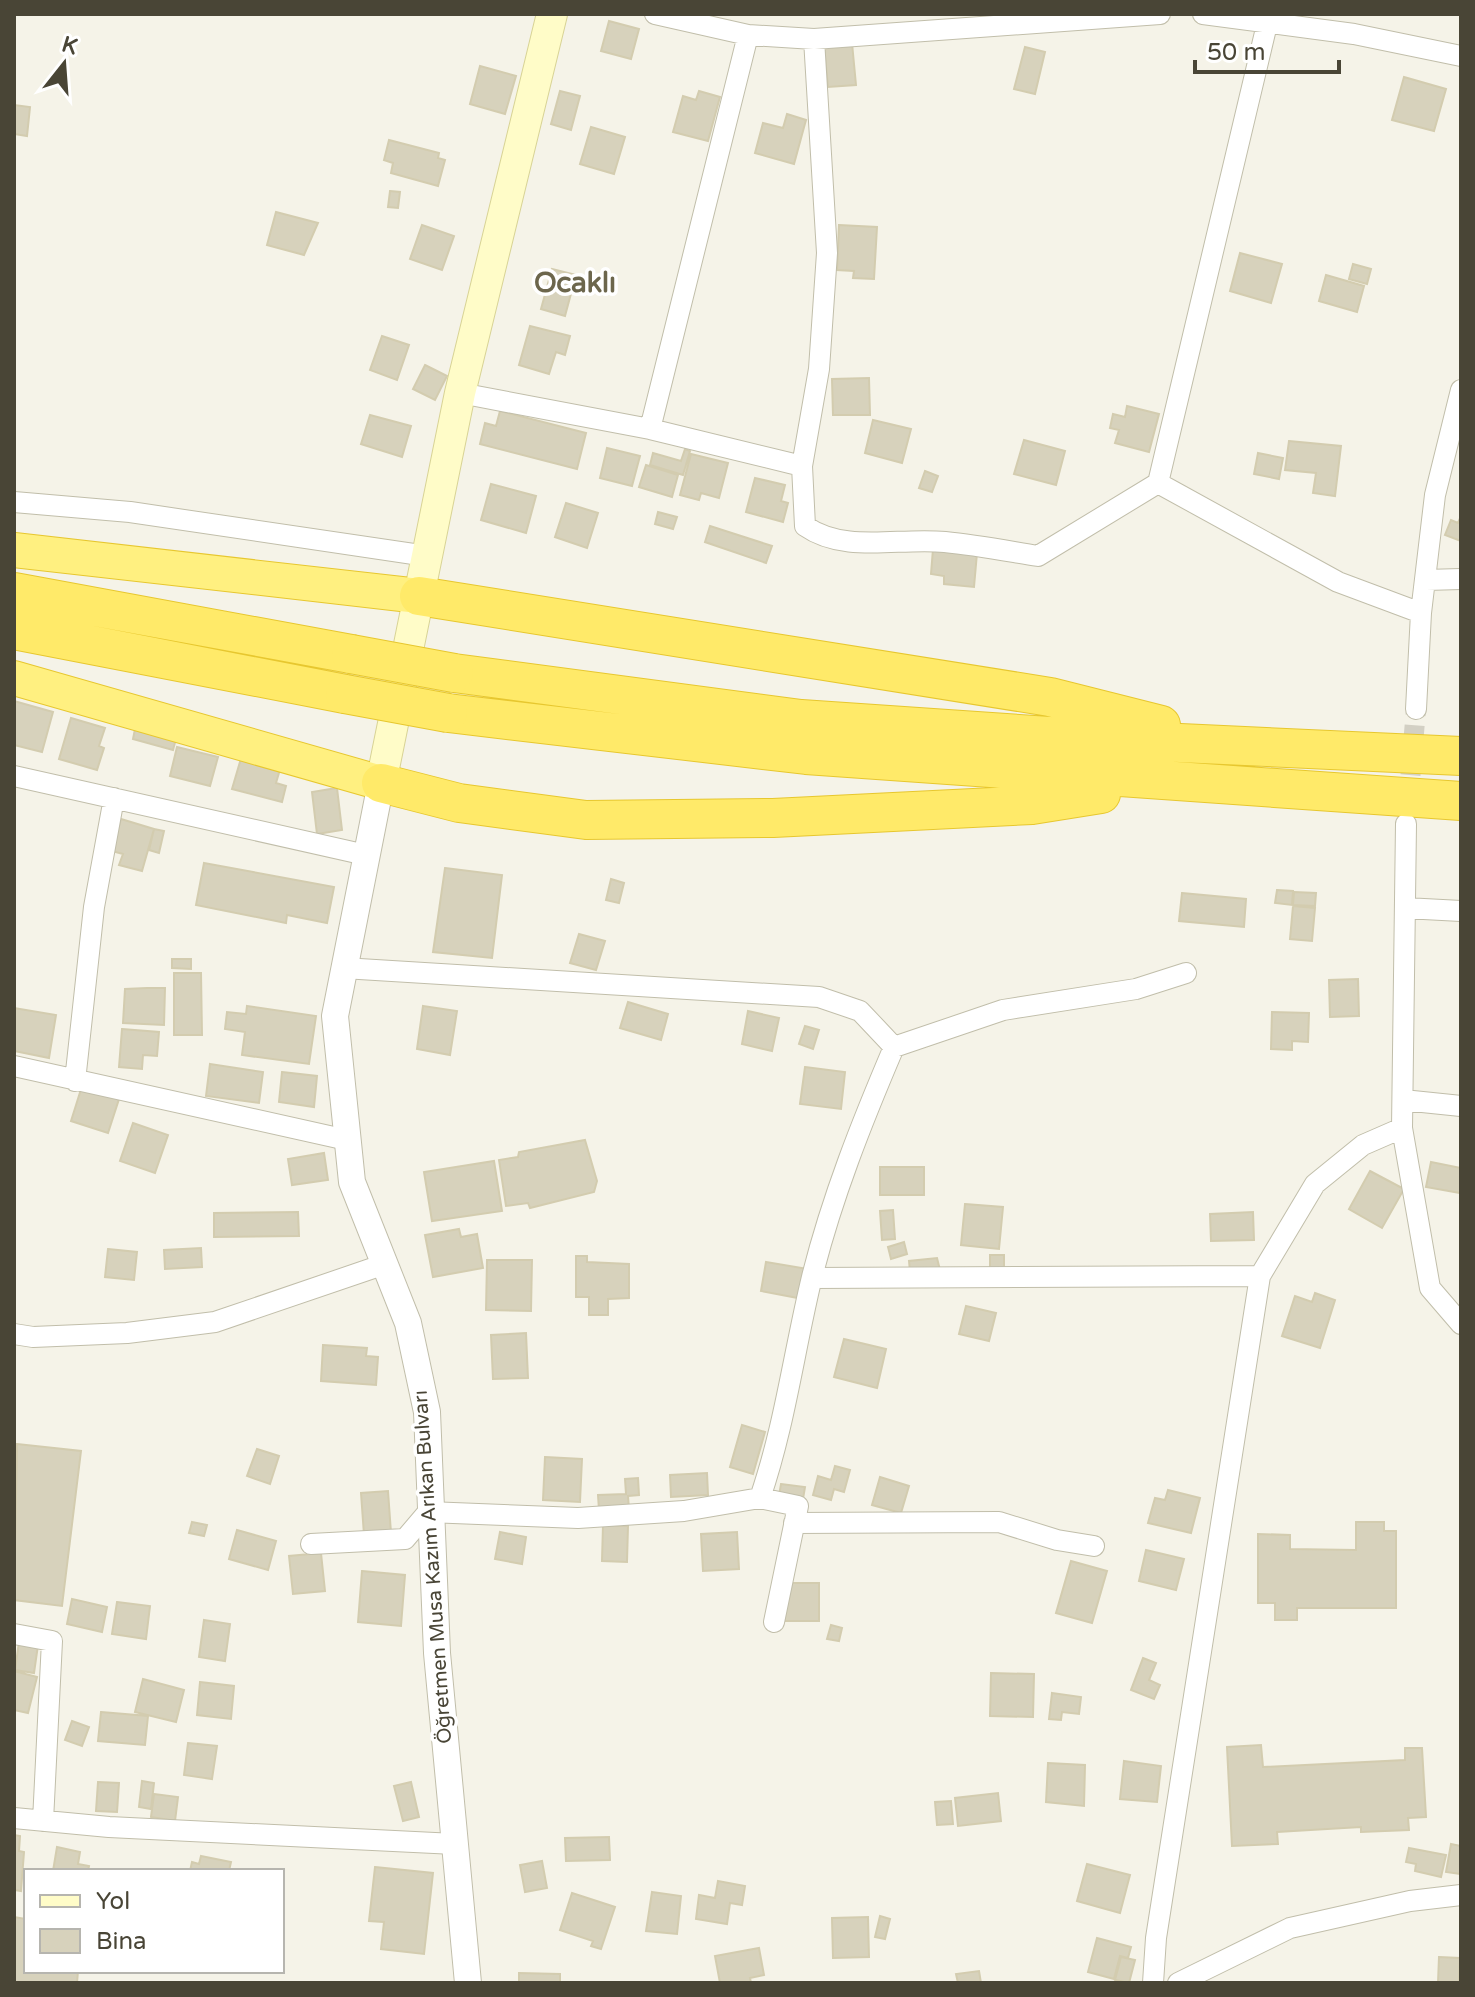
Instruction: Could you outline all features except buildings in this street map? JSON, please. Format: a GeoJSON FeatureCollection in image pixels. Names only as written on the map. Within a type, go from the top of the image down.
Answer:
{"type":"FeatureCollection","features":[{"type":"Feature","properties":{"kind":"highway"},"geometry":{"type":"LineString","coordinates":[[14,550],[419,596],[1050,697],[1136,721],[1294,749]]}},
{"type":"Feature","properties":{"kind":"highway"},"geometry":{"type":"LineString","coordinates":[[14,592],[454,673],[801,719],[1461,756]]}},
{"type":"Feature","properties":{"kind":"highway"},"geometry":{"type":"LineString","coordinates":[[14,630],[448,713],[806,755],[1461,801]]}},
{"type":"Feature","properties":{"kind":"highway"},"geometry":{"type":"LineString","coordinates":[[14,678],[459,803],[586,820],[773,818],[1032,805],[1103,794],[1299,791]]}},
{"type":"Feature","properties":{"kind":"main road"},"geometry":{"type":"LineString","coordinates":[[381,783],[460,393],[552,14]]}},
{"type":"Feature","properties":{"kind":"street"},"geometry":{"type":"LineString","coordinates":[[655,14],[748,35],[814,39],[1160,14]]}},
{"type":"Feature","properties":{"kind":"street"},"geometry":{"type":"LineString","coordinates":[[1203,14],[1268,20],[1461,56]]}},
{"type":"Feature","properties":{"kind":"street"},"geometry":{"type":"LineString","coordinates":[[814,39],[827,253],[819,369],[802,466],[805,526],[821,538],[872,543],[943,542],[1038,556],[1158,483],[1268,20]]}},
{"type":"Feature","properties":{"kind":"street"},"geometry":{"type":"LineString","coordinates":[[650,429],[748,35]]}},
{"type":"Feature","properties":{"kind":"street"},"geometry":{"type":"LineString","coordinates":[[1416,709],[1421,613],[1435,495],[1461,390]]}},
{"type":"Feature","properties":{"kind":"street"},"geometry":{"type":"LineString","coordinates":[[460,393],[650,429],[802,466]]}},
{"type":"Feature","properties":{"kind":"street"},"geometry":{"type":"LineString","coordinates":[[1158,483],[1338,582],[1421,613]]}},
{"type":"Feature","properties":{"kind":"street"},"geometry":{"type":"LineString","coordinates":[[14,502],[130,512],[427,556]]}},
{"type":"Feature","properties":{"kind":"street"},"geometry":{"type":"LineString","coordinates":[[1426,580],[1461,579]]}},
{"type":"Feature","properties":{"kind":"street"},"geometry":{"type":"LineString","coordinates":[[14,776],[366,855]]}},
{"type":"Feature","properties":{"kind":"street","name":"Öğretmen Musa Kazım Arıkan Bulvarı"},"geometry":{"type":"LineString","coordinates":[[381,783],[335,1016],[352,1182],[408,1323],[427,1412],[437,1653],[468,1983]]}},
{"type":"Feature","properties":{"kind":"street"},"geometry":{"type":"LineString","coordinates":[[75,1081],[94,907],[114,798]]}},
{"type":"Feature","properties":{"kind":"street"},"geometry":{"type":"LineString","coordinates":[[1406,824],[1402,1128],[1430,1288],[1461,1324]]}},
{"type":"Feature","properties":{"kind":"street"},"geometry":{"type":"LineString","coordinates":[[1405,908],[1461,911]]}},
{"type":"Feature","properties":{"kind":"street"},"geometry":{"type":"LineString","coordinates":[[343,968],[819,997],[860,1011],[894,1047]]}},
{"type":"Feature","properties":{"kind":"street"},"geometry":{"type":"LineString","coordinates":[[760,1498],[779,1441],[812,1278],[848,1155],[894,1047],[1003,1010],[1136,989],[1186,973]]}},
{"type":"Feature","properties":{"kind":"street"},"geometry":{"type":"LineString","coordinates":[[14,1066],[347,1140]]}},
{"type":"Feature","properties":{"kind":"street"},"geometry":{"type":"LineString","coordinates":[[1403,1100],[1461,1106]]}},
{"type":"Feature","properties":{"kind":"street"},"geometry":{"type":"LineString","coordinates":[[1153,1983],[1156,1938],[1260,1276],[1315,1184],[1363,1145],[1402,1128]]}},
{"type":"Feature","properties":{"kind":"street"},"geometry":{"type":"LineString","coordinates":[[14,1334],[33,1337],[127,1333],[215,1322],[385,1264]]}},
{"type":"Feature","properties":{"kind":"street"},"geometry":{"type":"LineString","coordinates":[[812,1278],[1260,1276]]}},
{"type":"Feature","properties":{"kind":"street"},"geometry":{"type":"LineString","coordinates":[[311,1544],[405,1539],[431,1512],[578,1518],[684,1511],[760,1498],[798,1506],[774,1622]]}},
{"type":"Feature","properties":{"kind":"street"},"geometry":{"type":"LineString","coordinates":[[794,1523],[999,1522],[1057,1540],[1094,1546]]}},
{"type":"Feature","properties":{"kind":"street"},"geometry":{"type":"LineString","coordinates":[[14,1634],[52,1641],[43,1821]]}},
{"type":"Feature","properties":{"kind":"street"},"geometry":{"type":"LineString","coordinates":[[14,1818],[455,1844]]}},
{"type":"Feature","properties":{"kind":"street"},"geometry":{"type":"LineString","coordinates":[[1178,1983],[1290,1928],[1410,1901],[1461,1895]]}},
{"type":"Feature","properties":{"kind":"tunnel"},"geometry":{"type":"LineString","coordinates":[[1408,805],[1416,709]]}},
{"type":"Feature","properties":{"kind":"district","name":"Ocaklı"},"geometry":{"type":"Point","coordinates":[575,283]}}]}
